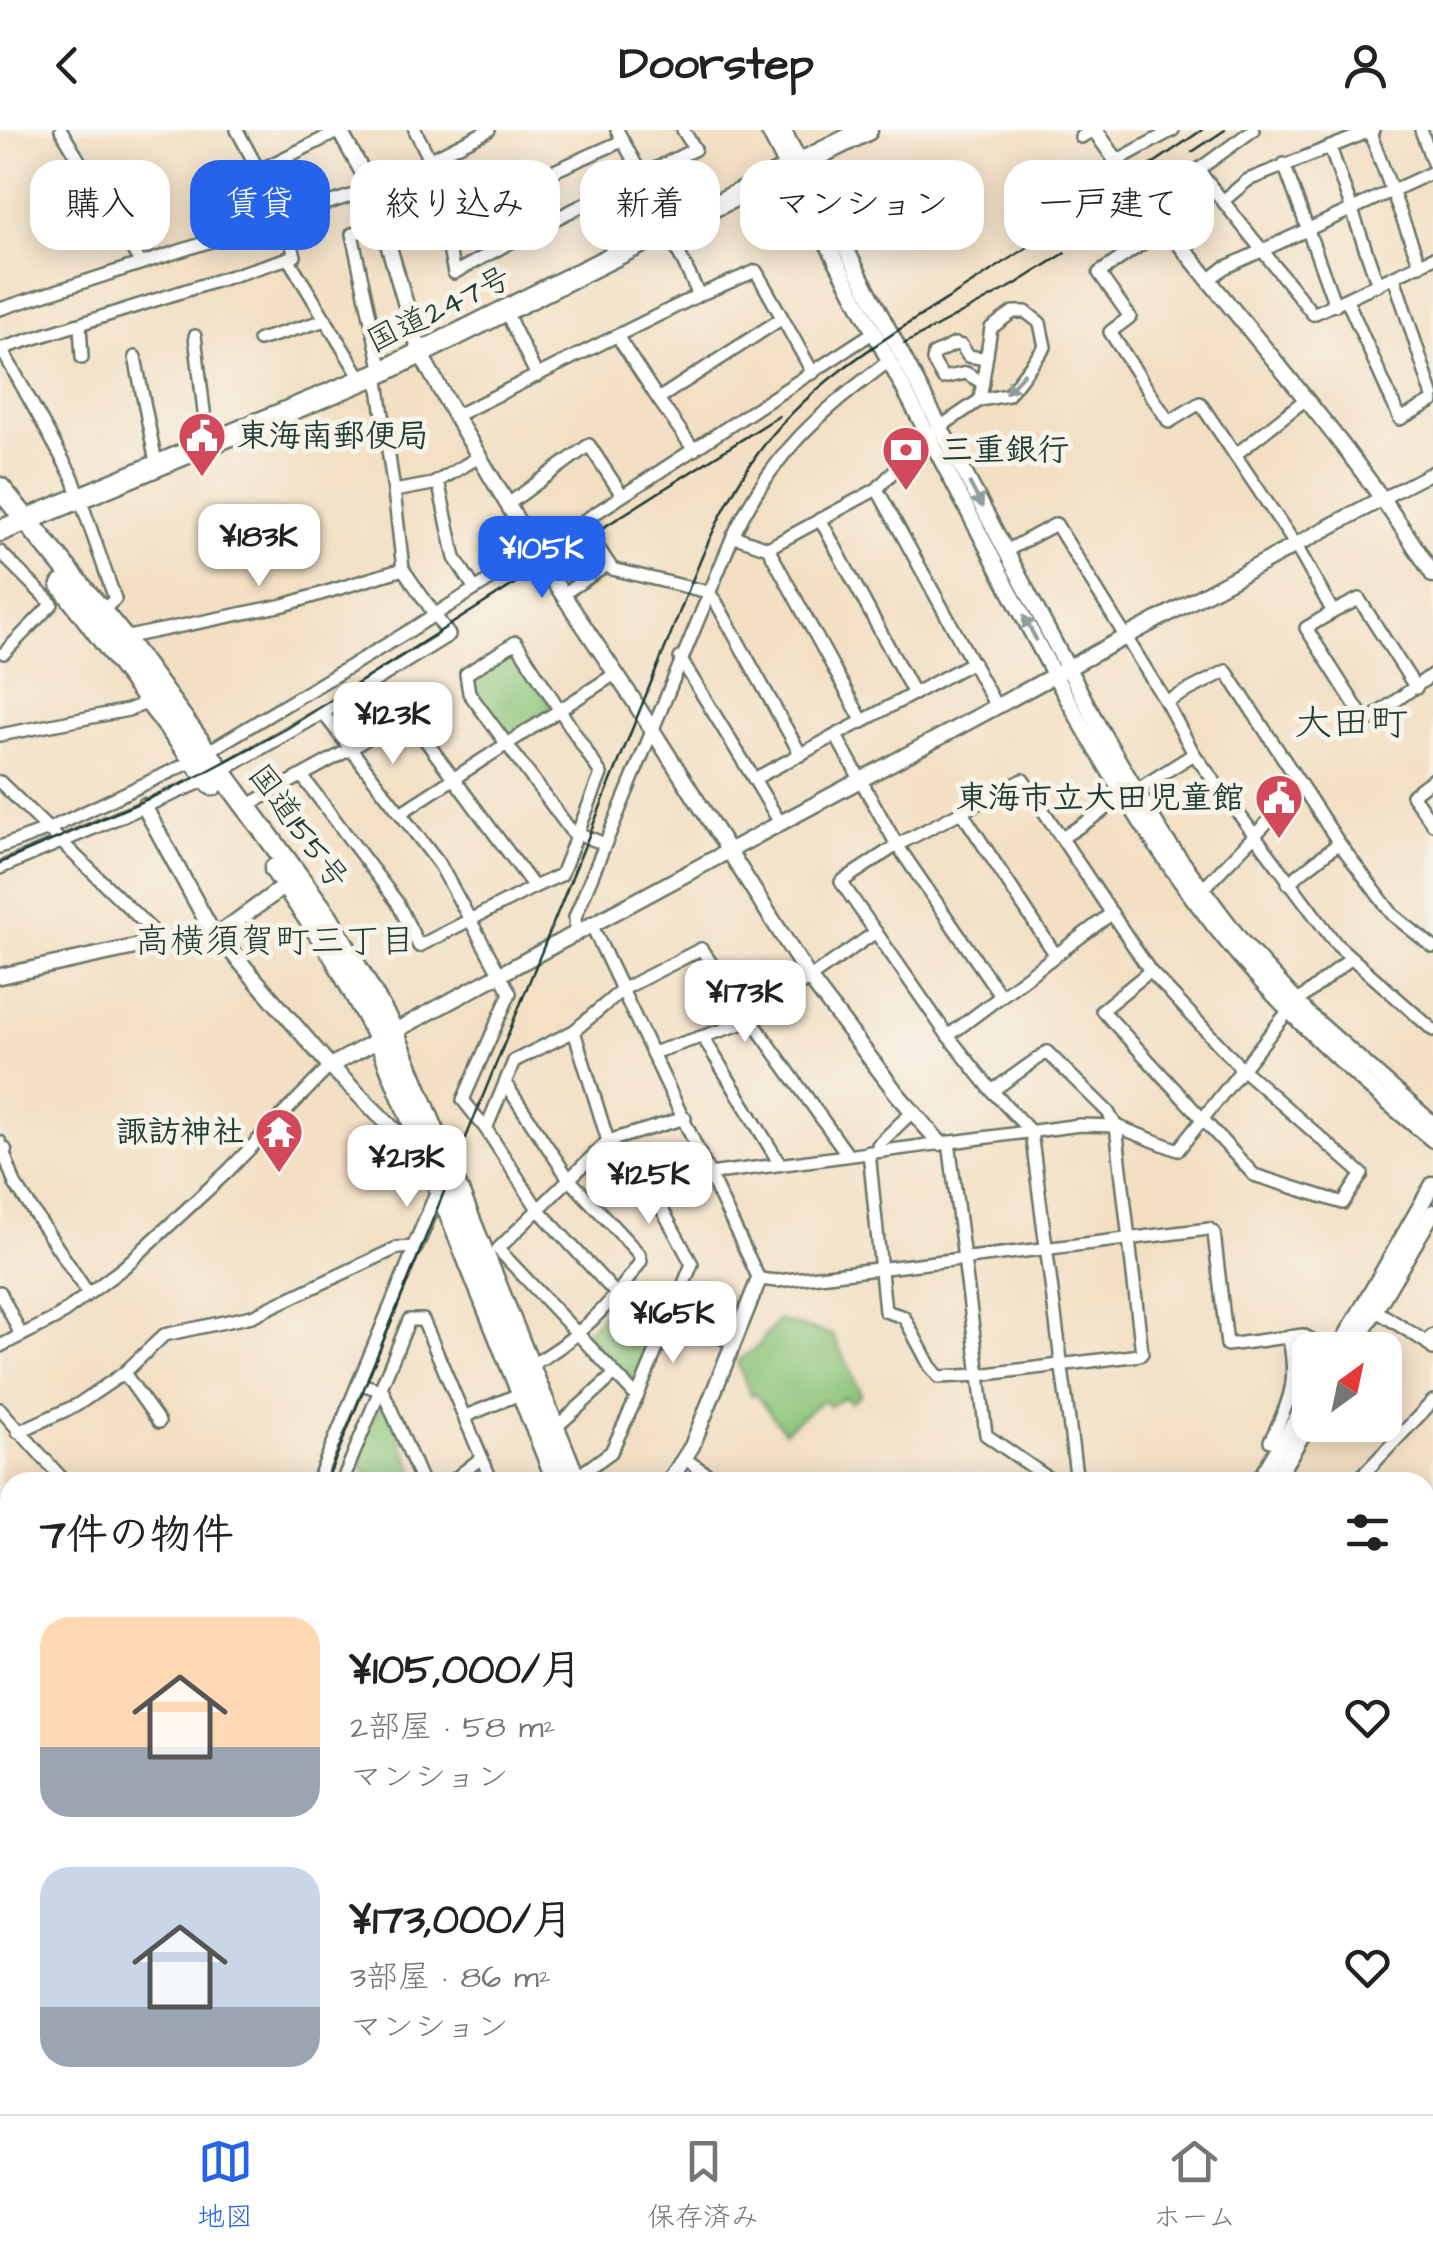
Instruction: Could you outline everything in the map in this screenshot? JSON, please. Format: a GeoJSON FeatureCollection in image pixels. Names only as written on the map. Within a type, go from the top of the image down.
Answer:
{"type":"FeatureCollection","features":[{"type":"Feature","properties":{"kind":"highway","name":"国道247号"},"geometry":{"type":"LineString","coordinates":[[809,160],[868,130]]}},
{"type":"Feature","properties":{"kind":"highway","name":"国道247号"},"geometry":{"type":"LineString","coordinates":[[14,526],[374,375],[628,250]]}},
{"type":"Feature","properties":{"kind":"highway","name":"国道155号"},"geometry":{"type":"LineString","coordinates":[[0,488],[14,526],[123,638],[386,1034],[439,1190],[522,1394],[564,1472]]}},
{"type":"Feature","properties":{"kind":"highway","name":"国道155号"},"geometry":{"type":"LineString","coordinates":[[0,506],[152,701],[201,756]]}},
{"type":"Feature","properties":{"kind":"highway","name":"国道155号"},"geometry":{"type":"LineString","coordinates":[[215,776],[245,806],[328,918],[386,1034],[528,1366],[566,1472]]}},
{"type":"Feature","properties":{"kind":"street"},"geometry":{"type":"LineString","coordinates":[[62,130],[140,262]]}},
{"type":"Feature","properties":{"kind":"street"},"geometry":{"type":"LineString","coordinates":[[238,130],[254,160]]}},
{"type":"Feature","properties":{"kind":"street"},"geometry":{"type":"LineString","coordinates":[[280,160],[339,130],[356,160]]}},
{"type":"Feature","properties":{"kind":"street"},"geometry":{"type":"LineString","coordinates":[[415,130],[430,160],[489,130]]}},
{"type":"Feature","properties":{"kind":"street"},"geometry":{"type":"LineString","coordinates":[[675,160],[695,150],[683,130]]}},
{"type":"Feature","properties":{"kind":"street"},"geometry":{"type":"LineString","coordinates":[[768,130],[790,160]]}},
{"type":"Feature","properties":{"kind":"street"},"geometry":{"type":"LineString","coordinates":[[784,130],[793,160]]}},
{"type":"Feature","properties":{"kind":"street"},"geometry":{"type":"LineString","coordinates":[[1118,160],[1173,130]]}},
{"type":"Feature","properties":{"kind":"street"},"geometry":{"type":"LineString","coordinates":[[1254,130],[1198,170],[1312,314],[1433,258]]}},
{"type":"Feature","properties":{"kind":"street"},"geometry":{"type":"LineString","coordinates":[[1223,201],[1248,180],[1371,130],[1420,265]]}},
{"type":"Feature","properties":{"kind":"street"},"geometry":{"type":"LineString","coordinates":[[1420,130],[1433,162]]}},
{"type":"Feature","properties":{"kind":"street"},"geometry":{"type":"LineString","coordinates":[[1090,132],[1115,160]]}},
{"type":"Feature","properties":{"kind":"street"},"geometry":{"type":"LineString","coordinates":[[560,166],[620,135],[633,160]]}},
{"type":"Feature","properties":{"kind":"street"},"geometry":{"type":"LineString","coordinates":[[1330,147],[1378,285]]}},
{"type":"Feature","properties":{"kind":"street"},"geometry":{"type":"LineString","coordinates":[[1284,164],[1307,230],[1400,419],[1433,399],[1394,277]]}},
{"type":"Feature","properties":{"kind":"street"},"geometry":{"type":"LineString","coordinates":[[1209,280],[1224,268],[1433,172]]}},
{"type":"Feature","properties":{"kind":"street"},"geometry":{"type":"LineString","coordinates":[[0,310],[190,246]]}},
{"type":"Feature","properties":{"kind":"street"},"geometry":{"type":"LineString","coordinates":[[101,612],[115,599],[81,498],[1,349],[295,256],[293,250]]}},
{"type":"Feature","properties":{"kind":"street"},"geometry":{"type":"LineString","coordinates":[[0,868],[215,776],[448,635],[403,569],[354,250]]}},
{"type":"Feature","properties":{"kind":"street"},"geometry":{"type":"LineString","coordinates":[[391,250],[420,353],[534,550],[810,978],[912,1112],[945,1142],[986,1435],[1040,1472]]}},
{"type":"Feature","properties":{"kind":"street"},"geometry":{"type":"LineString","coordinates":[[449,250],[454,273],[499,250]]}},
{"type":"Feature","properties":{"kind":"street"},"geometry":{"type":"LineString","coordinates":[[677,250],[698,295]]}},
{"type":"Feature","properties":{"kind":"street"},"geometry":{"type":"LineString","coordinates":[[835,250],[890,361],[1006,551],[1061,670]]}},
{"type":"Feature","properties":{"kind":"street"},"geometry":{"type":"LineString","coordinates":[[839,250],[1061,670],[1129,794],[1194,899],[1293,1006],[1433,1124]]}},
{"type":"Feature","properties":{"kind":"street"},"geometry":{"type":"LineString","coordinates":[[1134,250],[1099,274],[1130,317],[1110,332],[1169,422],[1200,404],[1295,544],[1333,612]]}},
{"type":"Feature","properties":{"kind":"street"},"geometry":{"type":"LineString","coordinates":[[1185,250],[1383,498],[1431,566]]}},
{"type":"Feature","properties":{"kind":"street"},"geometry":{"type":"LineString","coordinates":[[288,258],[326,320],[374,375]]}},
{"type":"Feature","properties":{"kind":"street"},"geometry":{"type":"LineString","coordinates":[[454,416],[698,295],[756,271],[813,373]]}},
{"type":"Feature","properties":{"kind":"street"},"geometry":{"type":"LineString","coordinates":[[506,312],[537,376]]}},
{"type":"Feature","properties":{"kind":"street"},"geometry":{"type":"LineString","coordinates":[[768,548],[877,488],[934,430],[980,400],[1008,395],[1045,347],[1040,323],[1026,312],[1014,312],[991,328],[980,400]]}},
{"type":"Feature","properties":{"kind":"street"},"geometry":{"type":"LineString","coordinates":[[658,399],[781,319]]}},
{"type":"Feature","properties":{"kind":"street"},"geometry":{"type":"LineString","coordinates":[[258,340],[326,320]]}},
{"type":"Feature","properties":{"kind":"street"},"geometry":{"type":"LineString","coordinates":[[80,325],[82,358]]}},
{"type":"Feature","properties":{"kind":"street"},"geometry":{"type":"LineString","coordinates":[[800,755],[708,592],[612,569],[582,522],[874,332]]}},
{"type":"Feature","properties":{"kind":"street"},"geometry":{"type":"LineString","coordinates":[[195,336],[208,445]]}},
{"type":"Feature","properties":{"kind":"street"},"geometry":{"type":"LineString","coordinates":[[617,336],[694,450]]}},
{"type":"Feature","properties":{"kind":"street"},"geometry":{"type":"LineString","coordinates":[[964,374],[968,356],[962,346],[955,344],[934,354],[933,361],[943,378],[964,374],[975,376],[982,383]]}},
{"type":"Feature","properties":{"kind":"street"},"geometry":{"type":"LineString","coordinates":[[968,356],[981,358],[987,354]]}},
{"type":"Feature","properties":{"kind":"street"},"geometry":{"type":"LineString","coordinates":[[136,357],[157,467]]}},
{"type":"Feature","properties":{"kind":"street"},"geometry":{"type":"LineString","coordinates":[[576,932],[574,916],[708,592],[753,495],[781,455],[812,421],[890,361]]}},
{"type":"Feature","properties":{"kind":"street"},"geometry":{"type":"LineString","coordinates":[[1235,455],[1306,399]]}},
{"type":"Feature","properties":{"kind":"street"},"geometry":{"type":"LineString","coordinates":[[507,505],[589,445],[622,494]]}},
{"type":"Feature","properties":{"kind":"street"},"geometry":{"type":"LineString","coordinates":[[394,491],[438,481],[479,458]]}},
{"type":"Feature","properties":{"kind":"street"},"geometry":{"type":"LineString","coordinates":[[0,1346],[56,1318],[123,1268],[170,1227],[330,1066],[1430,473],[1433,488]]}},
{"type":"Feature","properties":{"kind":"street"},"geometry":{"type":"LineString","coordinates":[[438,481],[455,558],[474,590]]}},
{"type":"Feature","properties":{"kind":"street"},"geometry":{"type":"LineString","coordinates":[[877,488],[996,706]]}},
{"type":"Feature","properties":{"kind":"street"},"geometry":{"type":"LineString","coordinates":[[820,519],[914,694]]}},
{"type":"Feature","properties":{"kind":"street"},"geometry":{"type":"LineString","coordinates":[[1006,551],[1056,524],[1194,754],[1288,883],[1350,959],[1433,1030]]}},
{"type":"Feature","properties":{"kind":"street"},"geometry":{"type":"LineString","coordinates":[[733,536],[768,548],[863,722]]}},
{"type":"Feature","properties":{"kind":"street"},"geometry":{"type":"LineString","coordinates":[[0,847],[49,829],[201,756],[534,550]]}},
{"type":"Feature","properties":{"kind":"street"},"geometry":{"type":"LineString","coordinates":[[0,552],[52,604],[4,652]]}},
{"type":"Feature","properties":{"kind":"street"},"geometry":{"type":"LineString","coordinates":[[563,594],[609,564]]}},
{"type":"Feature","properties":{"kind":"street"},"geometry":{"type":"LineString","coordinates":[[123,638],[284,606],[403,569]]}},
{"type":"Feature","properties":{"kind":"street"},"geometry":{"type":"LineString","coordinates":[[1416,688],[1359,599],[1306,628],[1366,722],[1416,688],[1433,674]]}},
{"type":"Feature","properties":{"kind":"street"},"geometry":{"type":"LineString","coordinates":[[302,776],[397,902],[419,946],[561,874],[577,833],[600,774],[516,642],[466,674],[469,693],[571,831],[577,833],[605,844]]}},
{"type":"Feature","properties":{"kind":"street"},"geometry":{"type":"LineString","coordinates":[[680,658],[780,821]]}},
{"type":"Feature","properties":{"kind":"street"},"geometry":{"type":"LineString","coordinates":[[754,779],[972,662]]}},
{"type":"Feature","properties":{"kind":"street"},"geometry":{"type":"LineString","coordinates":[[1166,702],[1226,671],[1339,844],[1392,914],[1433,947]]}},
{"type":"Feature","properties":{"kind":"street"},"geometry":{"type":"LineString","coordinates":[[402,812],[614,674]]}},
{"type":"Feature","properties":{"kind":"street"},"geometry":{"type":"LineString","coordinates":[[0,734],[128,710],[152,701]]}},
{"type":"Feature","properties":{"kind":"street"},"geometry":{"type":"LineString","coordinates":[[323,714],[440,865],[510,993],[463,1100],[538,1209],[618,1296],[734,1343]]}},
{"type":"Feature","properties":{"kind":"street"},"geometry":{"type":"LineString","coordinates":[[245,806],[406,714],[534,887]]}},
{"type":"Feature","properties":{"kind":"street"},"geometry":{"type":"LineString","coordinates":[[836,736],[896,845],[1000,995]]}},
{"type":"Feature","properties":{"kind":"street"},"geometry":{"type":"LineString","coordinates":[[1062,838],[1194,754]]}},
{"type":"Feature","properties":{"kind":"street"},"geometry":{"type":"LineString","coordinates":[[1433,778],[1412,795],[1433,824]]}},
{"type":"Feature","properties":{"kind":"street"},"geometry":{"type":"LineString","coordinates":[[1076,1472],[1031,1132],[948,1036],[841,882],[896,845],[1024,780],[1150,971],[1242,1069],[1362,1174],[1343,1203],[1254,1175],[1102,1010],[1150,971]]}},
{"type":"Feature","properties":{"kind":"street"},"geometry":{"type":"LineString","coordinates":[[0,782],[163,940]]}},
{"type":"Feature","properties":{"kind":"street"},"geometry":{"type":"LineString","coordinates":[[1202,890],[1301,786]]}},
{"type":"Feature","properties":{"kind":"street"},"geometry":{"type":"LineString","coordinates":[[1129,794],[1336,1058],[1433,1140]]}},
{"type":"Feature","properties":{"kind":"street"},"geometry":{"type":"LineString","coordinates":[[144,806],[215,934],[330,1066],[401,1137],[417,1127]]}},
{"type":"Feature","properties":{"kind":"street"},"geometry":{"type":"LineString","coordinates":[[962,811],[1055,954]]}},
{"type":"Feature","properties":{"kind":"street"},"geometry":{"type":"LineString","coordinates":[[1288,883],[1339,844]]}},
{"type":"Feature","properties":{"kind":"street"},"geometry":{"type":"LineString","coordinates":[[0,976],[163,940],[215,934],[286,885]]}},
{"type":"Feature","properties":{"kind":"street"},"geometry":{"type":"LineString","coordinates":[[948,1036],[1112,914]]}},
{"type":"Feature","properties":{"kind":"street"},"geometry":{"type":"LineString","coordinates":[[592,924],[759,1279],[685,1458],[676,1472]]}},
{"type":"Feature","properties":{"kind":"street"},"geometry":{"type":"LineString","coordinates":[[652,1053],[753,1018],[876,932]]}},
{"type":"Feature","properties":{"kind":"street"},"geometry":{"type":"LineString","coordinates":[[486,1129],[514,1061],[574,1031],[623,989],[701,948],[847,1154]]}},
{"type":"Feature","properties":{"kind":"street"},"geometry":{"type":"LineString","coordinates":[[710,1174],[873,1149],[1080,1125],[1116,1126],[1178,1150],[1293,1006],[1350,959]]}},
{"type":"Feature","properties":{"kind":"street"},"geometry":{"type":"LineString","coordinates":[[574,1031],[608,1140],[656,1198],[692,1258],[671,1318],[611,1452],[582,1472]]}},
{"type":"Feature","properties":{"kind":"street"},"geometry":{"type":"LineString","coordinates":[[703,1037],[780,1164]]}},
{"type":"Feature","properties":{"kind":"street"},"geometry":{"type":"LineString","coordinates":[[912,1112],[873,1149],[880,1269],[886,1311],[904,1318],[939,1377],[1142,1353],[1116,1126],[1108,1112],[1046,1052],[992,1091]]}},
{"type":"Feature","properties":{"kind":"street"},"geometry":{"type":"LineString","coordinates":[[505,1083],[569,1179],[641,1261],[618,1296],[576,1333],[528,1366]]}},
{"type":"Feature","properties":{"kind":"street"},"geometry":{"type":"LineString","coordinates":[[638,1397],[498,1248],[608,1140],[685,1118]]}},
{"type":"Feature","properties":{"kind":"street"},"geometry":{"type":"LineString","coordinates":[[1,1147],[15,1184],[87,1292]]}},
{"type":"Feature","properties":{"kind":"street"},"geometry":{"type":"LineString","coordinates":[[1346,1332],[1433,1184]]}},
{"type":"Feature","properties":{"kind":"street"},"geometry":{"type":"LineString","coordinates":[[321,1472],[439,1190]]}},
{"type":"Feature","properties":{"kind":"street"},"geometry":{"type":"LineString","coordinates":[[1362,1332],[1433,1212]]}},
{"type":"Feature","properties":{"kind":"street"},"geometry":{"type":"LineString","coordinates":[[759,1279],[777,1282],[1209,1229],[1214,1233],[1227,1345],[1292,1336]]}},
{"type":"Feature","properties":{"kind":"street"},"geometry":{"type":"LineString","coordinates":[[18,1432],[77,1405],[124,1373],[164,1335],[252,1316],[397,1248],[414,1247]]}},
{"type":"Feature","properties":{"kind":"street"},"geometry":{"type":"LineString","coordinates":[[0,1292],[22,1336]]}},
{"type":"Feature","properties":{"kind":"street"},"geometry":{"type":"LineString","coordinates":[[1375,1310],[1431,1342]]}},
{"type":"Feature","properties":{"kind":"street"},"geometry":{"type":"LineString","coordinates":[[346,1472],[410,1320],[423,1320],[487,1472]]}},
{"type":"Feature","properties":{"kind":"street"},"geometry":{"type":"LineString","coordinates":[[1270,1441],[1289,1400],[1295,1374],[1288,1336]]}},
{"type":"Feature","properties":{"kind":"street"},"geometry":{"type":"LineString","coordinates":[[124,1373],[159,1422]]}},
{"type":"Feature","properties":{"kind":"street"},"geometry":{"type":"LineString","coordinates":[[562,1422],[615,1374]]}},
{"type":"Feature","properties":{"kind":"street"},"geometry":{"type":"LineString","coordinates":[[358,1383],[383,1391],[418,1472]]}},
{"type":"Feature","properties":{"kind":"street"},"geometry":{"type":"LineString","coordinates":[[466,1416],[522,1394]]}},
{"type":"Feature","properties":{"kind":"street"},"geometry":{"type":"LineString","coordinates":[[1366,1472],[1433,1401]]}},
{"type":"Feature","properties":{"kind":"street"},"geometry":{"type":"LineString","coordinates":[[2,1417],[56,1472]]}},
{"type":"Feature","properties":{"kind":"street"},"geometry":{"type":"LineString","coordinates":[[1264,1472],[1292,1426]]}},
{"type":"Feature","properties":{"kind":"street"},"geometry":{"type":"LineString","coordinates":[[1280,1472],[1298,1442]]}},
{"type":"Feature","properties":{"kind":"street"},"geometry":{"type":"LineString","coordinates":[[464,1472],[481,1458]]}},
{"type":"Feature","properties":{"kind":"street"},"geometry":{"type":"LineString","coordinates":[[685,1458],[705,1472]]}},
{"type":"Feature","properties":{"kind":"green space"},"geometry":{"type":"Polygon","coordinates":[[[515,651],[551,704],[550,709],[509,736],[474,692],[472,676],[515,651]]]}},
{"type":"Feature","properties":{"kind":"green space"},"geometry":{"type":"Polygon","coordinates":[[[614,1302],[658,1320],[634,1385],[586,1332],[614,1302]]]}},
{"type":"Feature","properties":{"kind":"green space"},"geometry":{"type":"Polygon","coordinates":[[[778,1320],[833,1335],[861,1394],[850,1403],[845,1397],[829,1406],[823,1400],[784,1431],[755,1394],[751,1396],[737,1362],[758,1346],[778,1320]]]}},
{"type":"Feature","properties":{"kind":"green space"},"geometry":{"type":"Polygon","coordinates":[[[380,1404],[385,1404],[415,1472],[365,1472],[357,1459],[380,1404]]]}},
{"type":"Feature","properties":{"kind":"railway"},"geometry":{"type":"LineString","coordinates":[[330,1472],[691,584],[740,480],[778,428],[828,380],[1202,130]]}},
{"type":"Feature","properties":{"kind":"railway"},"geometry":{"type":"LineString","coordinates":[[1192,152],[1225,130]]}},
{"type":"Feature","properties":{"kind":"railway"},"geometry":{"type":"LineString","coordinates":[[904,344],[1065,253]]}},
{"type":"Feature","properties":{"kind":"railway"},"geometry":{"type":"LineString","coordinates":[[0,863],[187,782],[286,729],[779,416]]}},
{"type":"Feature","properties":{"kind":"place","name":"東海南郵便局"},"geometry":{"type":"Point","coordinates":[202,478]}},
{"type":"Feature","properties":{"kind":"place","name":"三重銀行"},"geometry":{"type":"Point","coordinates":[906,492]}},
{"type":"Feature","properties":{"kind":"place","name":"東海市立大田児童館"},"geometry":{"type":"Point","coordinates":[1279,840]}},
{"type":"Feature","properties":{"kind":"place","name":"諏訪神社"},"geometry":{"type":"Point","coordinates":[279,1174]}},
{"type":"Feature","properties":{"kind":"district","name":"大田町"},"geometry":{"type":"Point","coordinates":[1351,724]}},
{"type":"Feature","properties":{"kind":"district","name":"高横須賀町三丁目"},"geometry":{"type":"Point","coordinates":[275,941]}}]}
